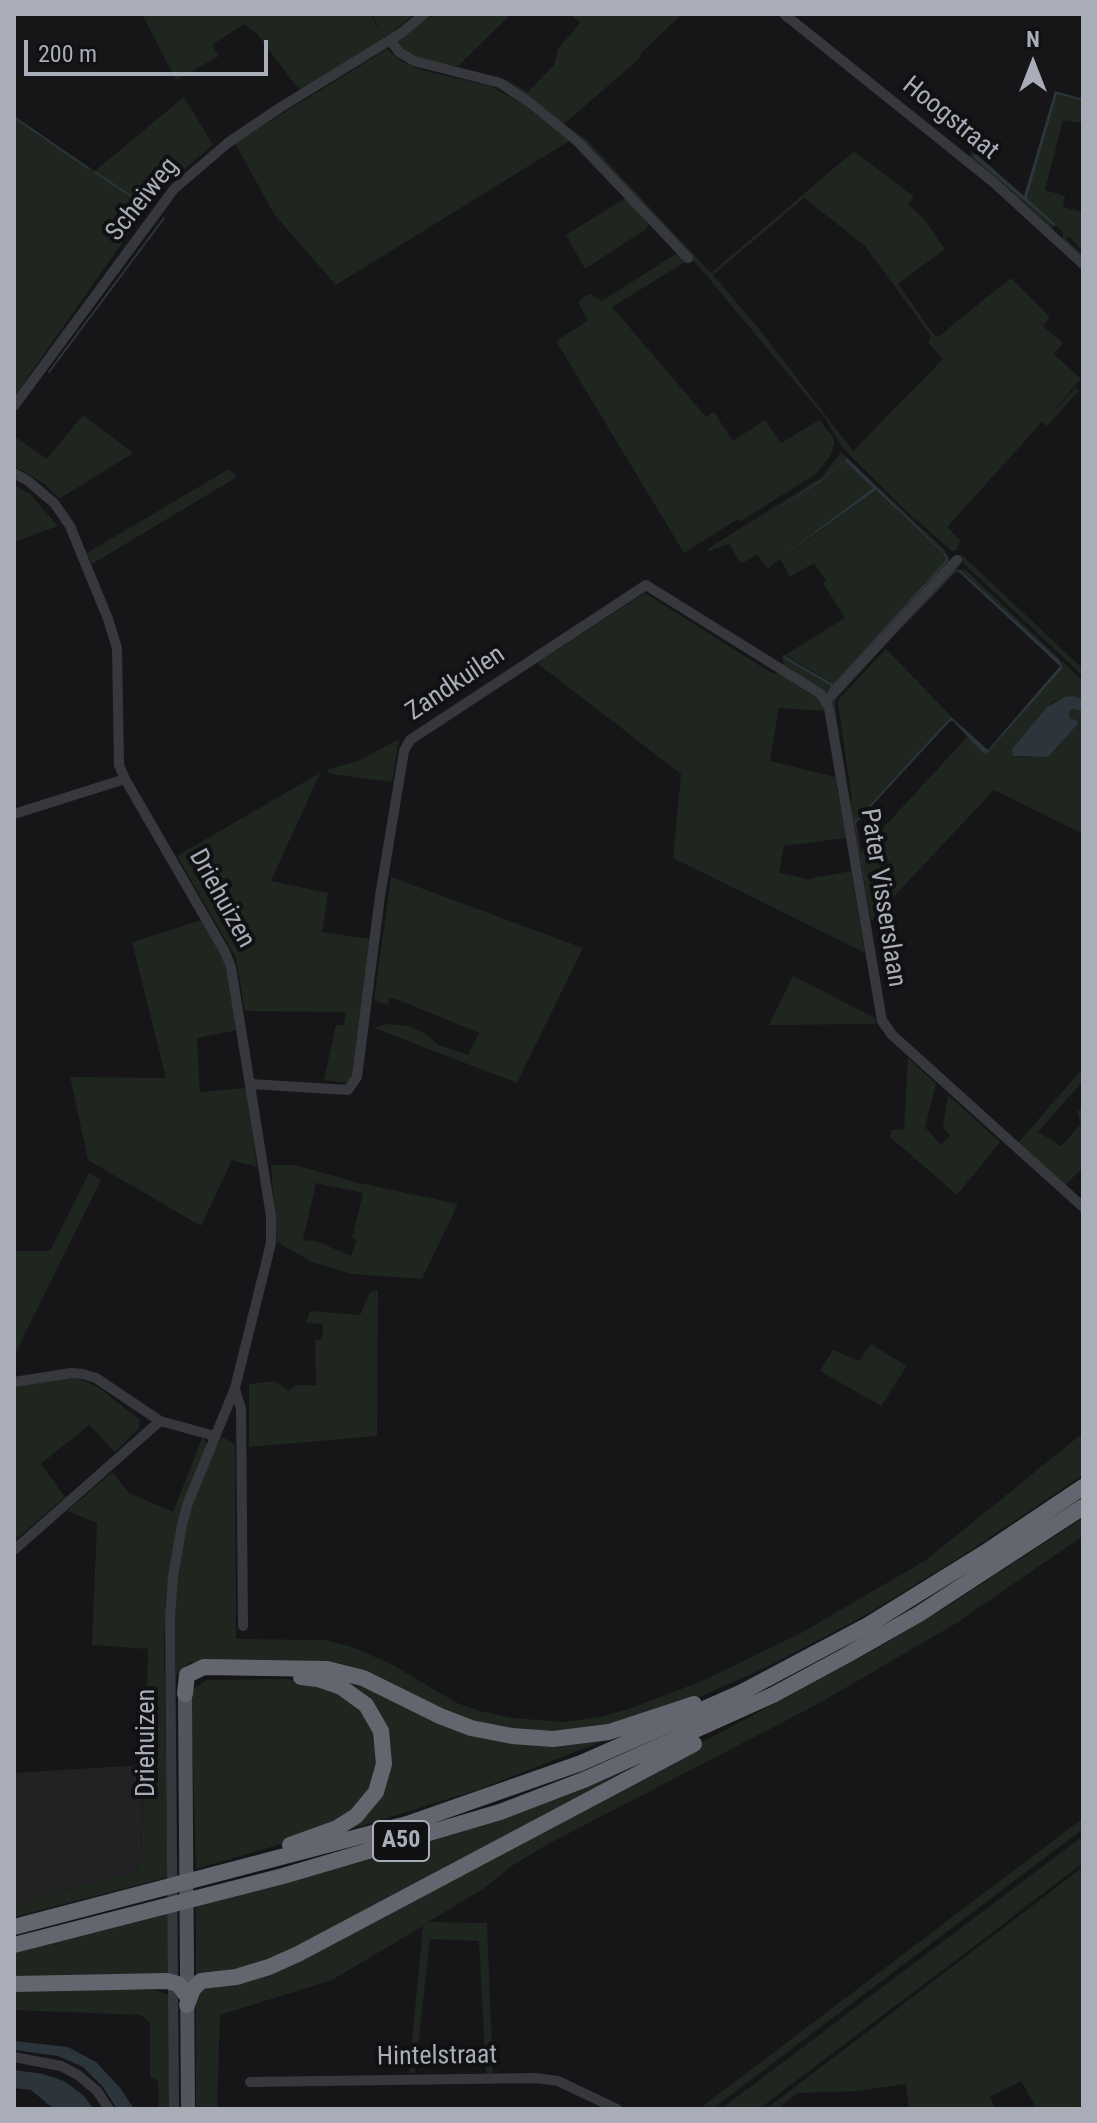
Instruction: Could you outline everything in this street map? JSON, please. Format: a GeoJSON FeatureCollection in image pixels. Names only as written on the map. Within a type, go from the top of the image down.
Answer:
{"type":"FeatureCollection","features":[{"type":"Feature","properties":{"kind":"highway","name":"A50"},"geometry":{"type":"LineString","coordinates":[[14,1927],[407,1824],[581,1763],[742,1692],[892,1610],[1083,1487]]}},
{"type":"Feature","properties":{"kind":"highway","name":"A50"},"geometry":{"type":"LineString","coordinates":[[14,1945],[283,1876],[500,1812],[678,1740],[773,1695],[919,1614],[1083,1507]]}},
{"type":"Feature","properties":{"kind":"highway","name":"A50"},"geometry":{"type":"LineString","coordinates":[[185,1694],[187,1675],[200,1667],[310,1667],[363,1678],[471,1728],[498,1735],[553,1739],[609,1732],[693,1704],[742,1692]]}},
{"type":"Feature","properties":{"kind":"highway","name":"A50"},"geometry":{"type":"LineString","coordinates":[[158,1889],[337,1828],[356,1816],[372,1799],[380,1784],[384,1764],[383,1740],[372,1714],[354,1695],[328,1682],[296,1677],[203,1677],[191,1681],[185,1694]]}},
{"type":"Feature","properties":{"kind":"highway","name":"A50"},"geometry":{"type":"LineString","coordinates":[[187,2001],[201,1981],[247,1974],[298,1954],[709,1736],[755,1710],[773,1695]]}},
{"type":"Feature","properties":{"kind":"highway"},"geometry":{"type":"LineString","coordinates":[[14,1984],[173,1982],[187,2001]]}},
{"type":"Feature","properties":{"kind":"main road","name":"Driehuizen"},"geometry":{"type":"LineString","coordinates":[[185,1694],[179,1862],[187,2001],[188,2109]]}},
{"type":"Feature","properties":{"kind":"street","name":"Scheiweg"},"geometry":{"type":"LineString","coordinates":[[14,406],[174,189],[229,142],[390,40],[424,14]]}},
{"type":"Feature","properties":{"kind":"street","name":"Hoogstraat"},"geometry":{"type":"LineString","coordinates":[[784,14],[992,181],[1083,264]]}},
{"type":"Feature","properties":{"kind":"street"},"geometry":{"type":"LineString","coordinates":[[390,40],[399,52],[414,61],[500,83],[578,142],[688,258]]}},
{"type":"Feature","properties":{"kind":"street","name":"Driehuizen"},"geometry":{"type":"LineString","coordinates":[[14,473],[54,503],[70,526],[108,619],[118,659],[119,765],[228,959],[235,980],[271,1216],[271,1243],[235,1388],[185,1514],[173,1577],[170,1617],[179,1862]]}},
{"type":"Feature","properties":{"kind":"street"},"geometry":{"type":"LineString","coordinates":[[826,701],[957,560]]}},
{"type":"Feature","properties":{"kind":"street","name":"Zandkuilen"},"geometry":{"type":"LineString","coordinates":[[250,1084],[348,1090],[357,1077],[380,896],[404,751],[417,734],[646,585],[814,687],[826,701]]}},
{"type":"Feature","properties":{"kind":"street","name":"Pater Visserslaan"},"geometry":{"type":"LineString","coordinates":[[826,701],[882,1021],[892,1035],[1083,1207]]}},
{"type":"Feature","properties":{"kind":"street"},"geometry":{"type":"LineString","coordinates":[[14,814],[125,779]]}},
{"type":"Feature","properties":{"kind":"street"},"geometry":{"type":"LineString","coordinates":[[14,1382],[83,1374],[96,1378],[160,1421],[215,1436]]}},
{"type":"Feature","properties":{"kind":"street","name":"Driehuizen"},"geometry":{"type":"LineString","coordinates":[[235,1388],[241,1409],[243,1626]]}},
{"type":"Feature","properties":{"kind":"street"},"geometry":{"type":"LineString","coordinates":[[14,1550],[160,1421]]}},
{"type":"Feature","properties":{"kind":"street","name":"Driehuizen"},"geometry":{"type":"LineString","coordinates":[[174,2109],[173,1982],[180,1918]]}},
{"type":"Feature","properties":{"kind":"street"},"geometry":{"type":"LineString","coordinates":[[14,2057],[61,2066],[78,2075],[97,2091],[109,2109]]}},
{"type":"Feature","properties":{"kind":"street","name":"Hintelstraat"},"geometry":{"type":"LineString","coordinates":[[250,2082],[535,2078],[558,2081],[617,2109]]}},
{"type":"Feature","properties":{"kind":"shaded area"},"geometry":{"type":"Polygon","coordinates":[[[142,14],[370,14],[381,32],[372,14],[415,14],[393,31],[410,24],[303,91],[257,34],[244,24],[212,45],[219,56],[176,80],[142,14]]]}},
{"type":"Feature","properties":{"kind":"shaded area"},"geometry":{"type":"Polygon","coordinates":[[[431,14],[428,20],[433,14],[511,14],[458,66],[447,65],[501,77],[496,79],[426,63],[402,52],[398,37],[414,28],[431,14]]]}},
{"type":"Feature","properties":{"kind":"shaded area"},"geometry":{"type":"Polygon","coordinates":[[[570,14],[682,14],[641,53],[639,59],[564,124],[587,140],[711,273],[854,151],[914,197],[908,204],[924,219],[945,249],[898,284],[935,336],[939,336],[1011,278],[1050,317],[1043,326],[1063,343],[1054,354],[1081,379],[1049,415],[1076,388],[1079,391],[1047,426],[1042,422],[947,527],[960,540],[957,550],[952,551],[905,510],[842,447],[825,418],[706,275],[603,165],[505,82],[505,79],[528,92],[554,65],[558,49],[580,23],[570,14]],[[804,198],[713,275],[756,325],[853,451],[943,359],[928,342],[931,336],[865,246],[804,198]]]}},
{"type":"Feature","properties":{"kind":"shaded area"},"geometry":{"type":"Polygon","coordinates":[[[387,49],[401,61],[421,70],[490,86],[523,104],[569,141],[336,285],[274,214],[235,143],[387,49]]]}},
{"type":"Feature","properties":{"kind":"shaded area"},"geometry":{"type":"Polygon","coordinates":[[[1055,91],[1083,101],[1057,94],[1027,198],[1054,226],[972,156],[976,154],[1024,196],[1055,91]]]}},
{"type":"Feature","properties":{"kind":"shaded area"},"geometry":{"type":"Polygon","coordinates":[[[1057,94],[1083,101],[1083,123],[1063,120],[1045,190],[1065,196],[1063,207],[1083,212],[1083,251],[1068,236],[1067,240],[1083,255],[1083,259],[1063,241],[1063,232],[1057,226],[1049,228],[969,158],[972,151],[975,153],[973,156],[1054,226],[1027,198],[1057,94]]]}},
{"type":"Feature","properties":{"kind":"shaded area"},"geometry":{"type":"Polygon","coordinates":[[[184,97],[213,145],[174,178],[148,206],[14,397],[14,118],[95,171],[184,97]]]}},
{"type":"Feature","properties":{"kind":"shaded area"},"geometry":{"type":"Polygon","coordinates":[[[627,197],[649,223],[646,229],[585,269],[566,235],[627,197]]]}},
{"type":"Feature","properties":{"kind":"shaded area"},"geometry":{"type":"Polygon","coordinates":[[[677,253],[685,262],[612,307],[706,417],[714,412],[733,441],[765,420],[781,443],[819,420],[833,437],[834,443],[831,455],[816,474],[684,553],[556,341],[588,321],[578,302],[586,296],[591,294],[602,301],[677,253]]]}},
{"type":"Feature","properties":{"kind":"shaded area"},"geometry":{"type":"Polygon","coordinates":[[[83,415],[133,453],[59,499],[46,485],[14,466],[14,436],[47,459],[83,415]]]}},
{"type":"Feature","properties":{"kind":"shaded area"},"geometry":{"type":"Polygon","coordinates":[[[841,452],[945,550],[950,561],[830,694],[785,667],[782,658],[783,654],[845,618],[814,563],[790,577],[780,559],[768,569],[757,554],[741,564],[729,544],[707,552],[822,477],[841,452]],[[847,458],[825,477],[762,518],[819,483],[846,460],[873,488],[786,556],[876,490],[943,553],[946,560],[833,684],[785,655],[830,685],[829,688],[836,684],[948,558],[944,552],[847,458]]]}},
{"type":"Feature","properties":{"kind":"shaded area"},"geometry":{"type":"Polygon","coordinates":[[[847,458],[944,552],[948,561],[830,690],[830,685],[784,656],[833,684],[946,560],[943,553],[876,490],[784,556],[873,488],[845,461],[819,483],[762,518],[825,477],[847,458]]]}},
{"type":"Feature","properties":{"kind":"shaded area"},"geometry":{"type":"Polygon","coordinates":[[[229,469],[237,477],[92,564],[87,553],[229,469]]]}},
{"type":"Feature","properties":{"kind":"shaded area"},"geometry":{"type":"Polygon","coordinates":[[[14,485],[30,494],[58,526],[14,542],[14,485]]]}},
{"type":"Feature","properties":{"kind":"shaded area"},"geometry":{"type":"Polygon","coordinates":[[[961,554],[1083,669],[1083,676],[963,563],[959,557],[961,554]]]}},
{"type":"Feature","properties":{"kind":"shaded area"},"geometry":{"type":"Polygon","coordinates":[[[955,568],[966,570],[1083,681],[1083,699],[1055,701],[1012,749],[1016,757],[1048,757],[1077,725],[1068,715],[1069,712],[1072,709],[1083,711],[1083,834],[994,790],[871,921],[860,853],[968,736],[984,754],[987,753],[1063,668],[1059,660],[960,570],[951,573],[941,583],[955,568]]]}},
{"type":"Feature","properties":{"kind":"shaded area"},"geometry":{"type":"Polygon","coordinates":[[[960,570],[1059,660],[1063,668],[987,753],[984,754],[950,721],[856,823],[872,925],[853,812],[856,820],[951,717],[988,750],[1060,666],[959,572],[954,573],[891,640],[952,573],[960,570]]]}},
{"type":"Feature","properties":{"kind":"shaded area"},"geometry":{"type":"Polygon","coordinates":[[[645,593],[773,674],[779,672],[822,700],[824,711],[779,708],[770,761],[835,777],[846,838],[784,846],[779,873],[808,879],[851,871],[865,953],[673,858],[681,774],[537,663],[645,593]]]}},
{"type":"Feature","properties":{"kind":"shaded area"},"geometry":{"type":"Polygon","coordinates":[[[931,593],[836,699],[835,707],[850,802],[839,699],[886,649],[952,717],[856,820],[853,813],[885,1010],[831,701],[931,593]]]}},
{"type":"Feature","properties":{"kind":"shaded area"},"geometry":{"type":"Polygon","coordinates":[[[1073,696],[1083,699],[1083,711],[1072,709],[1069,712],[1070,718],[1078,721],[1077,725],[1048,757],[1013,756],[1012,749],[1047,707],[1073,696]]]}},
{"type":"Feature","properties":{"kind":"shaded area"},"geometry":{"type":"Polygon","coordinates":[[[399,739],[392,782],[330,774],[326,770],[360,760],[399,739]]]}},
{"type":"Feature","properties":{"kind":"shaded area"},"geometry":{"type":"Polygon","coordinates":[[[320,773],[271,881],[328,893],[322,932],[370,939],[353,1079],[347,1083],[324,1080],[336,1025],[344,1025],[346,1012],[245,1011],[236,958],[177,856],[320,773]]]}},
{"type":"Feature","properties":{"kind":"shaded area"},"geometry":{"type":"Polygon","coordinates":[[[391,877],[583,948],[517,1083],[374,1028],[386,1024],[409,1026],[439,1045],[468,1055],[479,1033],[399,1000],[390,998],[388,1005],[374,1000],[391,877]]]}},
{"type":"Feature","properties":{"kind":"shaded area"},"geometry":{"type":"Polygon","coordinates":[[[202,920],[225,960],[238,1030],[197,1038],[200,1092],[246,1088],[257,1167],[232,1160],[201,1226],[88,1160],[70,1077],[166,1078],[132,942],[202,920]]]}},
{"type":"Feature","properties":{"kind":"shaded area"},"geometry":{"type":"Polygon","coordinates":[[[793,976],[875,1018],[876,1024],[769,1025],[793,976]]]}},
{"type":"Feature","properties":{"kind":"shaded area"},"geometry":{"type":"Polygon","coordinates":[[[886,1016],[896,1031],[1013,1137],[888,1027],[886,1016]]]}},
{"type":"Feature","properties":{"kind":"shaded area"},"geometry":{"type":"Polygon","coordinates":[[[908,1058],[936,1084],[925,1127],[941,1145],[950,1136],[943,1128],[948,1095],[1000,1142],[957,1195],[890,1137],[891,1130],[904,1129],[908,1058]]]}},
{"type":"Feature","properties":{"kind":"shaded area"},"geometry":{"type":"Polygon","coordinates":[[[1083,1068],[1083,1081],[1038,1132],[1061,1146],[1081,1124],[1077,1112],[1083,1107],[1083,1168],[1065,1185],[1018,1143],[1083,1068]]]}},
{"type":"Feature","properties":{"kind":"shaded area"},"geometry":{"type":"Polygon","coordinates":[[[271,1165],[295,1165],[355,1182],[458,1204],[422,1279],[352,1274],[312,1262],[277,1242],[271,1165]],[[316,1183],[303,1240],[316,1241],[351,1256],[357,1240],[352,1238],[363,1193],[316,1183]]]}},
{"type":"Feature","properties":{"kind":"shaded area"},"geometry":{"type":"Polygon","coordinates":[[[89,1173],[101,1180],[14,1356],[14,1251],[50,1251],[89,1173]]]}},
{"type":"Feature","properties":{"kind":"shaded area"},"geometry":{"type":"Polygon","coordinates":[[[378,1290],[377,1436],[249,1447],[249,1384],[275,1381],[289,1391],[296,1385],[316,1385],[315,1340],[322,1339],[323,1324],[306,1323],[310,1311],[360,1315],[370,1292],[378,1290]]]}},
{"type":"Feature","properties":{"kind":"shaded area"},"geometry":{"type":"Polygon","coordinates":[[[871,1344],[907,1366],[881,1406],[820,1371],[833,1350],[859,1361],[871,1344]]]}},
{"type":"Feature","properties":{"kind":"shaded area"},"geometry":{"type":"Polygon","coordinates":[[[77,1378],[98,1387],[140,1420],[139,1428],[115,1452],[89,1425],[41,1464],[65,1497],[14,1541],[14,1386],[77,1378]]]}},
{"type":"Feature","properties":{"kind":"shaded area"},"geometry":{"type":"Polygon","coordinates":[[[1083,1433],[1083,1475],[965,1554],[864,1616],[767,1667],[695,1699],[574,1734],[482,1727],[384,1684],[226,1662],[189,1663],[176,1676],[174,1577],[194,1496],[212,1452],[222,1437],[235,1444],[236,1639],[325,1640],[352,1647],[391,1664],[457,1703],[480,1711],[513,1718],[563,1722],[629,1709],[702,1681],[801,1633],[926,1560],[1083,1433]]]}},
{"type":"Feature","properties":{"kind":"shaded area"},"geometry":{"type":"Polygon","coordinates":[[[203,1436],[207,1445],[179,1524],[166,1596],[168,1877],[14,1917],[14,1904],[136,1872],[141,1861],[148,1649],[92,1645],[97,1523],[67,1511],[112,1472],[129,1493],[173,1512],[203,1436]]]}},
{"type":"Feature","properties":{"kind":"shaded area"},"geometry":{"type":"Polygon","coordinates":[[[1083,1518],[1083,1536],[955,1624],[816,1705],[548,1844],[428,1922],[487,1923],[493,2073],[486,2073],[479,1941],[430,1939],[415,2073],[409,2073],[423,1926],[332,1980],[220,2015],[217,2109],[196,2109],[196,1993],[239,1984],[671,1759],[878,1648],[1083,1518]]]}},
{"type":"Feature","properties":{"kind":"shaded area"},"geometry":{"type":"Polygon","coordinates":[[[338,1674],[494,1736],[650,1723],[477,1790],[329,1836],[364,1814],[385,1732],[338,1674]]]}},
{"type":"Feature","properties":{"kind":"shaded area"},"geometry":{"type":"Polygon","coordinates":[[[286,1679],[336,1688],[374,1722],[379,1777],[358,1809],[295,1840],[196,1869],[193,1689],[207,1680],[286,1679]]]}},
{"type":"Feature","properties":{"kind":"shaded area"},"geometry":{"type":"Polygon","coordinates":[[[648,1762],[274,1961],[203,1975],[196,1973],[196,1905],[438,1839],[516,1813],[648,1762]]]}},
{"type":"Feature","properties":{"kind":"shaded area"},"geometry":{"type":"Polygon","coordinates":[[[143,1765],[141,1861],[136,1872],[14,1904],[14,1773],[143,1765]]]}},
{"type":"Feature","properties":{"kind":"shaded area"},"geometry":{"type":"Polygon","coordinates":[[[1083,1818],[1083,1829],[712,2109],[699,2109],[1083,1818]]]}},
{"type":"Feature","properties":{"kind":"shaded area"},"geometry":{"type":"Polygon","coordinates":[[[1083,1836],[1083,1863],[759,2109],[721,2109],[1083,1836]]]}},
{"type":"Feature","properties":{"kind":"shaded area"},"geometry":{"type":"Polygon","coordinates":[[[1083,1867],[1083,2105],[1076,2109],[1037,2109],[1021,2081],[990,2097],[996,2109],[909,2109],[906,2084],[857,2091],[798,2093],[777,2109],[766,2109],[1083,1867]]]}},
{"type":"Feature","properties":{"kind":"shaded area"},"geometry":{"type":"Polygon","coordinates":[[[168,1913],[168,1977],[14,1980],[14,1953],[168,1913]]]}},
{"type":"Feature","properties":{"kind":"shaded area"},"geometry":{"type":"Polygon","coordinates":[[[14,1989],[155,1990],[169,1995],[169,2109],[159,2109],[158,2081],[150,2077],[150,2023],[141,2015],[14,2010],[14,1989]]]}},
{"type":"Feature","properties":{"kind":"shaded area"},"geometry":{"type":"Polygon","coordinates":[[[14,2041],[68,2047],[96,2062],[121,2089],[134,2109],[117,2109],[103,2087],[83,2067],[58,2056],[14,2050],[14,2041]]]}},
{"type":"Feature","properties":{"kind":"shaded area"},"geometry":{"type":"Polygon","coordinates":[[[14,2070],[64,2081],[83,2095],[94,2109],[54,2109],[31,2090],[14,2088],[14,2070]]]}},
{"type":"Feature","properties":{"kind":"waterway"},"geometry":{"type":"LineString","coordinates":[[14,117],[88,168]]}},
{"type":"Feature","properties":{"kind":"waterway"},"geometry":{"type":"LineString","coordinates":[[95,172],[147,207]]}},
{"type":"Feature","properties":{"kind":"waterway"},"geometry":{"type":"LineString","coordinates":[[49,372],[164,218]]}}]}
